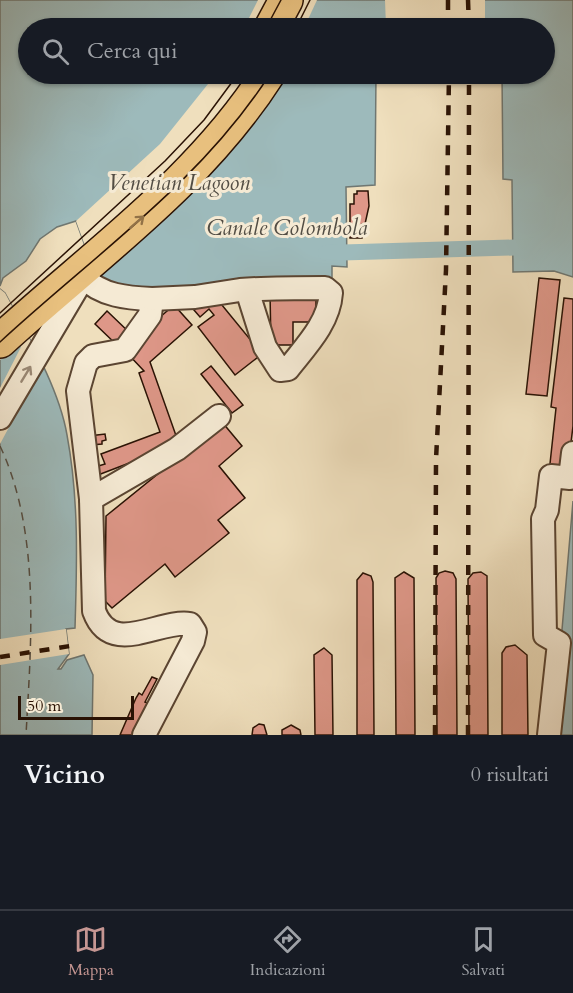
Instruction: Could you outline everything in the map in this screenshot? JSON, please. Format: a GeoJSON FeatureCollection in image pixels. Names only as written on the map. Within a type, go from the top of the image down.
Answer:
{"type":"FeatureCollection","features":[{"type":"Feature","properties":{"kind":"highway"},"geometry":{"type":"LineString","coordinates":[[276,18],[286,0]]}},
{"type":"Feature","properties":{"kind":"highway"},"geometry":{"type":"LineString","coordinates":[[300,18],[309,0]]}},
{"type":"Feature","properties":{"kind":"highway"},"geometry":{"type":"LineString","coordinates":[[85,262],[210,119],[235,84]]}},
{"type":"Feature","properties":{"kind":"highway"},"geometry":{"type":"LineString","coordinates":[[0,340],[85,262],[189,174],[237,118],[261,84]]}},
{"type":"Feature","properties":{"kind":"street"},"geometry":{"type":"LineString","coordinates":[[0,418],[27,314],[85,262],[105,292],[126,298],[195,297],[247,290]]}},
{"type":"Feature","properties":{"kind":"street"},"geometry":{"type":"LineString","coordinates":[[144,735],[193,641],[195,632],[190,624],[180,623],[129,636],[106,629],[97,618],[94,611],[91,499],[78,391],[86,363],[93,356],[125,350],[150,315],[152,299]]}},
{"type":"Feature","properties":{"kind":"street"},"geometry":{"type":"LineString","coordinates":[[91,499],[177,449],[219,416]]}},
{"type":"Feature","properties":{"kind":"street"},"geometry":{"type":"LineString","coordinates":[[549,735],[559,643],[545,635],[543,519],[547,510],[551,476],[570,478],[573,453]]}},
{"type":"Feature","properties":{"kind":"water","name":"Venetian Lagoon"},"geometry":{"type":"Polygon","coordinates":[[[0,0],[573,0],[573,277],[554,271],[513,272],[512,180],[503,179],[502,84],[555,84],[555,18],[18,18],[18,84],[376,84],[375,185],[346,187],[347,267],[332,266],[332,281],[135,291],[96,276],[76,221],[57,227],[40,239],[26,261],[3,278],[0,286],[0,0]]]}},
{"type":"Feature","properties":{"kind":"water"},"geometry":{"type":"Polygon","coordinates":[[[0,289],[5,293],[42,362],[57,399],[67,435],[74,483],[77,555],[75,628],[66,629],[69,654],[58,669],[61,669],[67,660],[84,655],[93,675],[92,735],[0,735],[0,289]]]}},
{"type":"Feature","properties":{"kind":"water"},"geometry":{"type":"Polygon","coordinates":[[[573,501],[573,735],[553,735],[573,501]]]}},
{"type":"Feature","properties":{"kind":"pier"},"geometry":{"type":"Polygon","coordinates":[[[258,0],[317,0],[309,18],[249,18],[258,0]]]}},
{"type":"Feature","properties":{"kind":"pier"},"geometry":{"type":"Polygon","coordinates":[[[385,0],[485,0],[485,18],[386,18],[385,0]]]}},
{"type":"Feature","properties":{"kind":"pier"},"geometry":{"type":"Polygon","coordinates":[[[208,84],[269,84],[96,276],[76,221],[160,144],[208,84]]]}},
{"type":"Feature","properties":{"kind":"pier"},"geometry":{"type":"Polygon","coordinates":[[[0,289],[5,293],[43,364],[0,444],[0,388],[21,347],[18,343],[0,360],[0,289]]]}},
{"type":"Feature","properties":{"kind":"pier"},"geometry":{"type":"Polygon","coordinates":[[[66,629],[69,654],[0,665],[0,639],[66,629]]]}},
{"type":"Feature","properties":{"kind":"building"},"geometry":{"type":"Polygon","coordinates":[[[357,191],[368,191],[369,206],[365,224],[362,224],[362,238],[350,238],[350,204],[354,204],[354,194],[357,194],[357,191]]]}},
{"type":"Feature","properties":{"kind":"building"},"geometry":{"type":"Polygon","coordinates":[[[539,278],[560,280],[547,396],[526,394],[539,278]]]}},
{"type":"Feature","properties":{"kind":"building"},"geometry":{"type":"Polygon","coordinates":[[[316,292],[316,322],[293,322],[293,345],[271,345],[270,293],[316,292]]]}},
{"type":"Feature","properties":{"kind":"building"},"geometry":{"type":"Polygon","coordinates":[[[564,298],[573,299],[573,426],[567,475],[549,473],[556,408],[551,407],[564,298]]]}},
{"type":"Feature","properties":{"kind":"building"},"geometry":{"type":"Polygon","coordinates":[[[217,299],[262,354],[235,375],[198,327],[214,315],[209,309],[200,317],[194,310],[203,302],[217,299]]]}},
{"type":"Feature","properties":{"kind":"building"},"geometry":{"type":"Polygon","coordinates":[[[174,305],[192,325],[150,362],[179,444],[98,475],[95,467],[105,464],[101,454],[160,432],[139,373],[144,371],[127,353],[144,331],[174,305]]]}},
{"type":"Feature","properties":{"kind":"building"},"geometry":{"type":"Polygon","coordinates":[[[107,311],[132,335],[120,348],[95,324],[107,311]]]}},
{"type":"Feature","properties":{"kind":"building"},"geometry":{"type":"Polygon","coordinates":[[[211,366],[243,405],[232,413],[201,374],[211,366]]]}},
{"type":"Feature","properties":{"kind":"building"},"geometry":{"type":"Polygon","coordinates":[[[222,422],[242,446],[219,466],[245,498],[218,520],[229,533],[175,577],[165,564],[112,608],[105,601],[106,516],[222,422]]]}},
{"type":"Feature","properties":{"kind":"building"},"geometry":{"type":"Polygon","coordinates":[[[105,434],[106,440],[102,441],[102,444],[91,445],[89,436],[105,434]]]}},
{"type":"Feature","properties":{"kind":"building"},"geometry":{"type":"Polygon","coordinates":[[[445,571],[453,573],[456,579],[457,735],[437,735],[436,578],[439,573],[445,571]]]}},
{"type":"Feature","properties":{"kind":"building"},"geometry":{"type":"Polygon","coordinates":[[[404,572],[414,578],[415,735],[396,735],[395,578],[404,572]]]}},
{"type":"Feature","properties":{"kind":"building"},"geometry":{"type":"Polygon","coordinates":[[[481,572],[487,576],[488,735],[469,735],[468,579],[473,573],[481,572]]]}},
{"type":"Feature","properties":{"kind":"building"},"geometry":{"type":"Polygon","coordinates":[[[363,573],[371,576],[373,582],[374,735],[357,735],[357,580],[363,573]]]}},
{"type":"Feature","properties":{"kind":"building"},"geometry":{"type":"Polygon","coordinates":[[[515,645],[527,655],[528,735],[502,735],[502,653],[506,647],[515,645]]]}},
{"type":"Feature","properties":{"kind":"building"},"geometry":{"type":"Polygon","coordinates":[[[324,648],[332,655],[333,735],[315,735],[314,655],[324,648]]]}},
{"type":"Feature","properties":{"kind":"building"},"geometry":{"type":"Polygon","coordinates":[[[152,677],[157,679],[145,702],[148,703],[134,735],[120,735],[136,698],[139,693],[142,695],[152,677]]]}},
{"type":"Feature","properties":{"kind":"building"},"geometry":{"type":"Polygon","coordinates":[[[259,724],[264,725],[267,735],[252,735],[253,728],[259,724]]]}},
{"type":"Feature","properties":{"kind":"building"},"geometry":{"type":"Polygon","coordinates":[[[291,725],[300,730],[301,735],[282,735],[282,730],[291,725]]]}},
{"type":"Feature","properties":{"kind":"waterway","name":"Canale Colombola"},"geometry":{"type":"LineString","coordinates":[[326,253],[530,247],[533,245]]}},
{"type":"Feature","properties":{"kind":"ferry route"},"geometry":{"type":"LineString","coordinates":[[0,446],[13,480],[28,551],[31,626],[26,735]]}},
{"type":"Feature","properties":{"kind":"tram line"},"geometry":{"type":"LineString","coordinates":[[271,18],[281,0]]}},
{"type":"Feature","properties":{"kind":"tram line"},"geometry":{"type":"LineString","coordinates":[[301,18],[310,0]]}},
{"type":"Feature","properties":{"kind":"tram line"},"geometry":{"type":"LineString","coordinates":[[0,313],[165,161],[204,120],[231,84]]}},
{"type":"Feature","properties":{"kind":"tram line"},"geometry":{"type":"LineString","coordinates":[[0,342],[179,184],[212,150],[263,84]]}},
{"type":"Feature","properties":{"kind":"railway"},"geometry":{"type":"LineString","coordinates":[[448,0],[448,18]]}},
{"type":"Feature","properties":{"kind":"railway"},"geometry":{"type":"LineString","coordinates":[[468,0],[469,18]]}},
{"type":"Feature","properties":{"kind":"railway"},"geometry":{"type":"LineString","coordinates":[[435,735],[436,459],[446,270],[449,84]]}},
{"type":"Feature","properties":{"kind":"railway"},"geometry":{"type":"LineString","coordinates":[[468,735],[469,84]]}},
{"type":"Feature","properties":{"kind":"railway"},"geometry":{"type":"LineString","coordinates":[[0,657],[70,646]]}}]}
